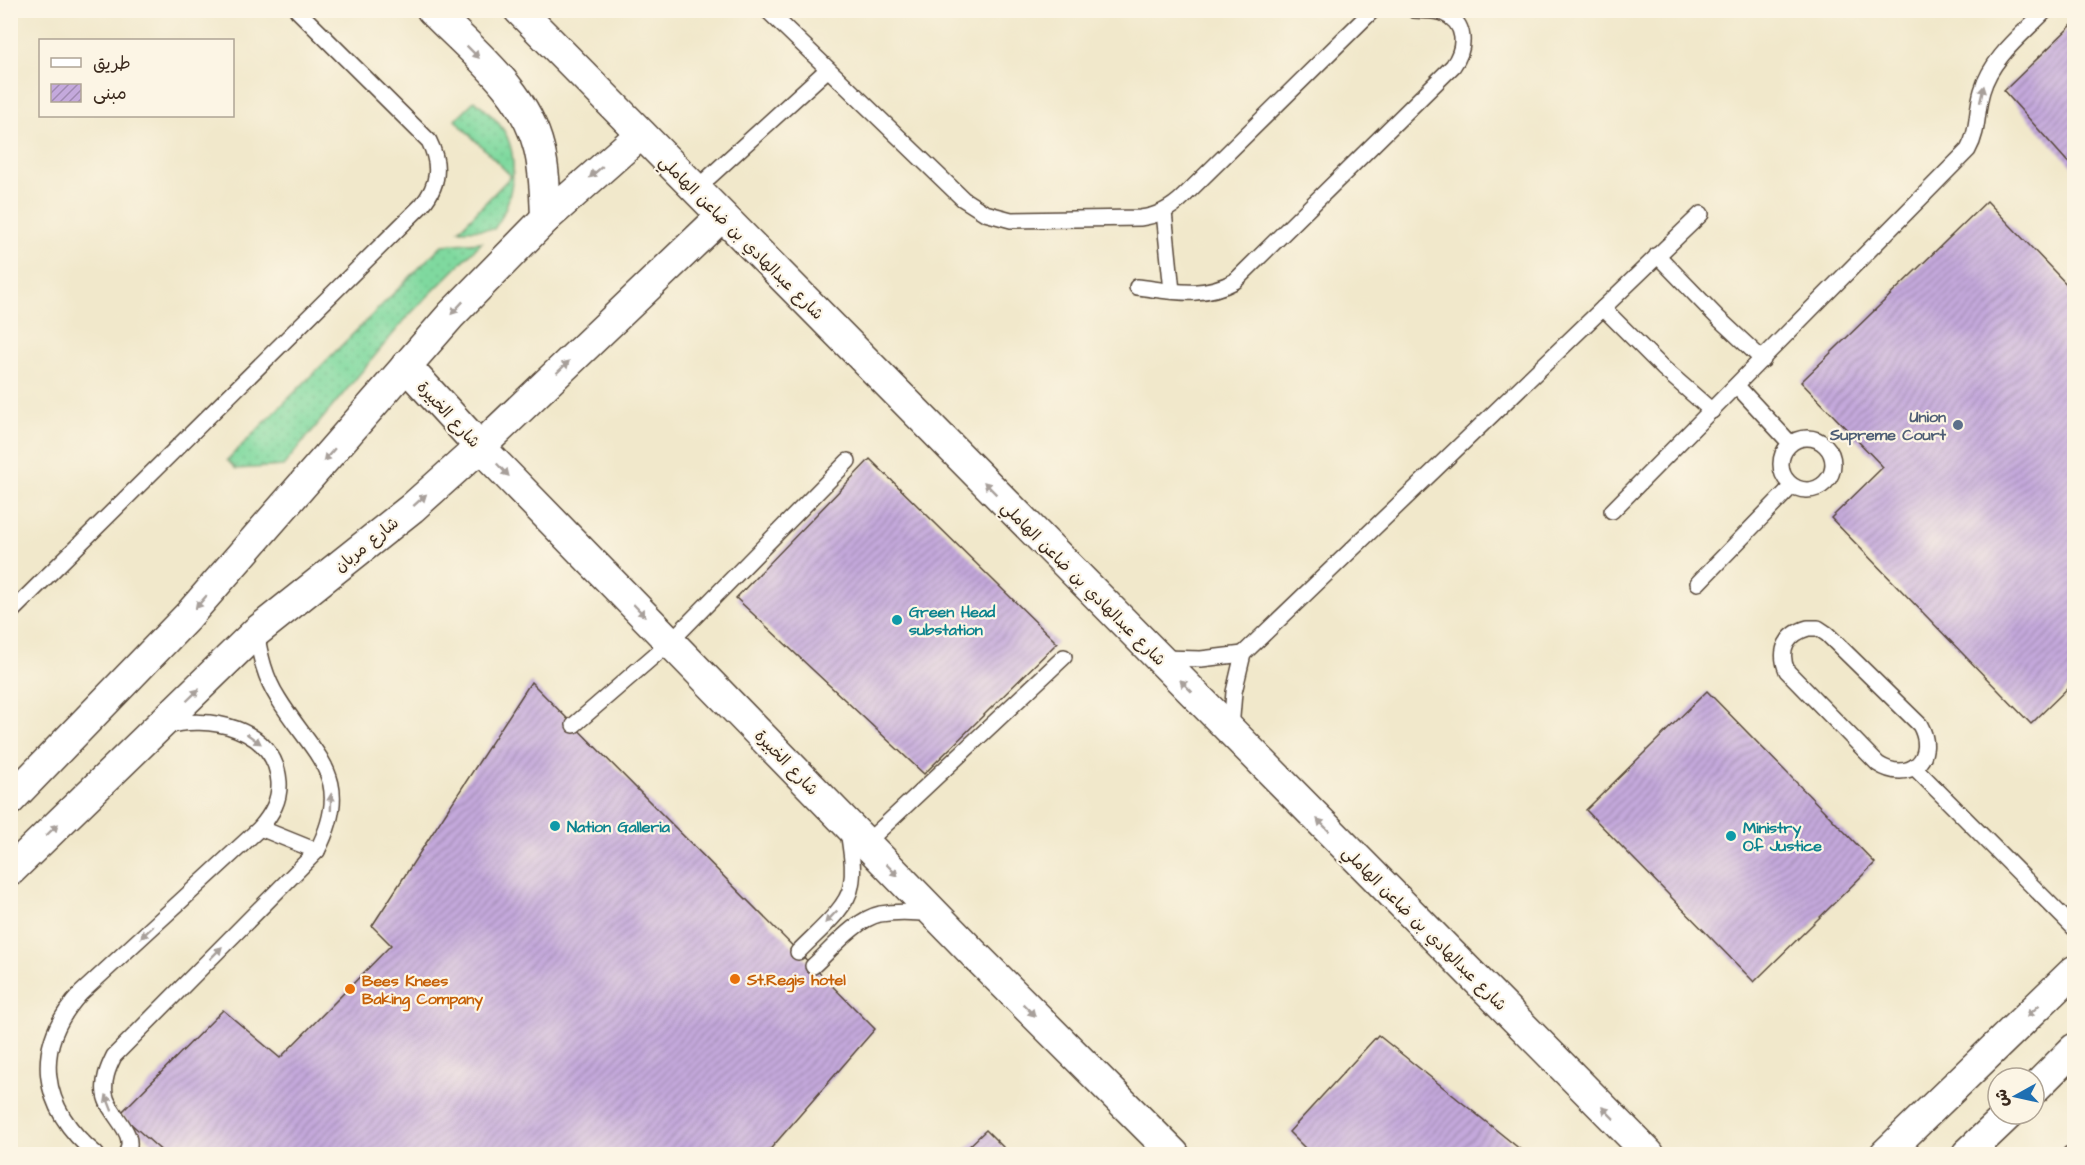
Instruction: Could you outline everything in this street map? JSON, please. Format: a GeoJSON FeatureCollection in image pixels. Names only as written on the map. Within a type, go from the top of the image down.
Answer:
{"type":"FeatureCollection","features":[{"type":"Feature","properties":{"kind":"street"},"geometry":{"type":"LineString","coordinates":[[432,10],[507,86],[531,125],[539,146],[543,169],[546,218]]}},
{"type":"Feature","properties":{"kind":"street","name":"شارع عبدالهادي بن ضاعن الهاملي"},"geometry":{"type":"LineString","coordinates":[[519,10],[1649,1155]]}},
{"type":"Feature","properties":{"kind":"street"},"geometry":{"type":"LineString","coordinates":[[10,800],[188,616],[474,290],[546,218],[641,134]]}},
{"type":"Feature","properties":{"kind":"street","name":"شارع مربان"},"geometry":{"type":"LineString","coordinates":[[10,871],[256,632],[412,508],[480,447],[722,216]]}},
{"type":"Feature","properties":{"kind":"street","name":"شارع الخبيرة"},"geometry":{"type":"LineString","coordinates":[[406,366],[480,447],[935,914],[1174,1155]]}},
{"type":"Feature","properties":{"kind":"street"},"geometry":{"type":"LineString","coordinates":[[1885,1155],[2074,971]]}},
{"type":"Feature","properties":{"kind":"street"},"geometry":{"type":"LineString","coordinates":[[2046,1077],[2074,1049]]}},
{"type":"Feature","properties":{"kind":"street"},"geometry":{"type":"LineString","coordinates":[[1967,1155],[1996,1126]]}},
{"type":"Feature","properties":{"kind":"lane"},"geometry":{"type":"LineString","coordinates":[[10,613],[422,205],[435,185],[437,162],[429,141],[297,10]]}},
{"type":"Feature","properties":{"kind":"lane"},"geometry":{"type":"LineString","coordinates":[[767,10],[952,190],[973,207],[985,213],[998,218],[1024,221],[1140,218],[1164,212],[1373,10]]}},
{"type":"Feature","properties":{"kind":"lane"},"geometry":{"type":"LineString","coordinates":[[1137,288],[1208,292],[1235,281],[1453,66],[1463,48],[1460,27],[1454,19],[1444,14],[1414,10]]}},
{"type":"Feature","properties":{"kind":"lane"},"geometry":{"type":"LineString","coordinates":[[1612,511],[1968,150],[1974,140],[1981,93],[1992,68],[1999,57],[2046,10]]}},
{"type":"Feature","properties":{"kind":"lane"},"geometry":{"type":"LineString","coordinates":[[695,190],[828,69]]}},
{"type":"Feature","properties":{"kind":"lane"},"geometry":{"type":"LineString","coordinates":[[1164,212],[1172,291]]}},
{"type":"Feature","properties":{"kind":"lane"},"geometry":{"type":"LineString","coordinates":[[1231,732],[1234,692],[1243,654],[1701,214]]}},
{"type":"Feature","properties":{"kind":"lane"},"geometry":{"type":"LineString","coordinates":[[1657,255],[1717,317],[1763,360]]}},
{"type":"Feature","properties":{"kind":"lane"},"geometry":{"type":"LineString","coordinates":[[1603,308],[1663,368],[1712,411]]}},
{"type":"Feature","properties":{"kind":"lane"},"geometry":{"type":"LineString","coordinates":[[1737,386],[1790,443]]}},
{"type":"Feature","properties":{"kind":"lane"},"geometry":{"type":"LineString","coordinates":[[1809,437],[1828,447],[1833,467],[1829,478],[1822,485],[1802,490],[1792,486],[1785,479],[1780,460],[1790,443],[1799,438],[1809,437]]}},
{"type":"Feature","properties":{"kind":"lane"},"geometry":{"type":"LineString","coordinates":[[574,726],[670,642],[848,461]]}},
{"type":"Feature","properties":{"kind":"lane"},"geometry":{"type":"LineString","coordinates":[[1698,584],[1792,486]]}},
{"type":"Feature","properties":{"kind":"lane"},"geometry":{"type":"LineString","coordinates":[[1818,628],[1914,718],[1925,733],[1927,743],[1921,761],[1914,767],[1895,772],[1878,764],[1793,678],[1783,663],[1783,653],[1790,637],[1798,631],[1818,628]]}},
{"type":"Feature","properties":{"kind":"lane"},"geometry":{"type":"LineString","coordinates":[[126,1155],[130,1148],[130,1140],[110,1109],[105,1095],[105,1082],[114,1056],[317,851],[330,818],[332,800],[325,765],[273,689],[262,662],[256,632]]}},
{"type":"Feature","properties":{"kind":"lane"},"geometry":{"type":"LineString","coordinates":[[1158,658],[1201,659],[1243,654]]}},
{"type":"Feature","properties":{"kind":"lane"},"geometry":{"type":"LineString","coordinates":[[798,952],[845,902],[851,888],[856,833],[1064,657]]}},
{"type":"Feature","properties":{"kind":"lane"},"geometry":{"type":"LineString","coordinates":[[96,1155],[74,1132],[55,1103],[48,1066],[50,1047],[56,1027],[67,1008],[81,993],[261,828],[277,803],[278,772],[274,759],[255,738],[241,731],[210,722],[175,724],[158,729]]}},
{"type":"Feature","properties":{"kind":"lane"},"geometry":{"type":"LineString","coordinates":[[1914,767],[2074,928]]}},
{"type":"Feature","properties":{"kind":"lane"},"geometry":{"type":"LineString","coordinates":[[261,828],[317,851]]}},
{"type":"Feature","properties":{"kind":"lane"},"geometry":{"type":"LineString","coordinates":[[813,966],[857,925],[879,914],[908,912],[935,914]]}},
{"type":"Feature","properties":{"kind":"green space"},"geometry":{"type":"Polygon","coordinates":[[[475,100],[498,123],[508,139],[513,161],[512,186],[505,209],[494,229],[459,230],[511,176],[455,120],[475,100]]]}},
{"type":"Feature","properties":{"kind":"green space"},"geometry":{"type":"Polygon","coordinates":[[[482,242],[408,316],[283,466],[236,469],[227,460],[442,245],[482,242]]]}},
{"type":"Feature","properties":{"kind":"building"},"geometry":{"type":"Polygon","coordinates":[[[2074,23],[2074,169],[2004,91],[2074,23]]]}},
{"type":"Feature","properties":{"kind":"building","name":"Union Supreme Court"},"geometry":{"type":"Polygon","coordinates":[[[1987,201],[2074,292],[2074,682],[2031,724],[1831,518],[1883,467],[1801,382],[1987,201]]]}},
{"type":"Feature","properties":{"kind":"building","name":"Green Head substation"},"geometry":{"type":"Polygon","coordinates":[[[870,459],[1057,643],[924,774],[736,598],[870,459]]]}},
{"type":"Feature","properties":{"kind":"building","name":"Nation Galleria"},"geometry":{"type":"Polygon","coordinates":[[[531,682],[875,1029],[766,1154],[165,1154],[120,1114],[223,1010],[280,1058],[391,945],[372,926],[531,682]]]}},
{"type":"Feature","properties":{"kind":"building","name":"Ministry Of Justice"},"geometry":{"type":"Polygon","coordinates":[[[1707,691],[1875,863],[1754,982],[1586,810],[1707,691]]]}},
{"type":"Feature","properties":{"kind":"building"},"geometry":{"type":"Polygon","coordinates":[[[1378,1035],[1526,1154],[1311,1154],[1289,1132],[1378,1035]]]}},
{"type":"Feature","properties":{"kind":"building"},"geometry":{"type":"Polygon","coordinates":[[[986,1130],[1010,1154],[961,1154],[986,1130]]]}},
{"type":"Feature","properties":{"kind":"place","name":"Union Supreme Court"},"geometry":{"type":"Point","coordinates":[1958,425]}},
{"type":"Feature","properties":{"kind":"place","name":"Green Head substation"},"geometry":{"type":"Point","coordinates":[897,620]}},
{"type":"Feature","properties":{"kind":"place","name":"Nation Galleria"},"geometry":{"type":"Point","coordinates":[555,826]}},
{"type":"Feature","properties":{"kind":"place","name":"Ministry Of Justice"},"geometry":{"type":"Point","coordinates":[1731,836]}},
{"type":"Feature","properties":{"kind":"place","name":"St.Regis hotel"},"geometry":{"type":"Point","coordinates":[735,979]}},
{"type":"Feature","properties":{"kind":"place","name":"Bees Knees Baking Company"},"geometry":{"type":"Point","coordinates":[350,989]}}]}
